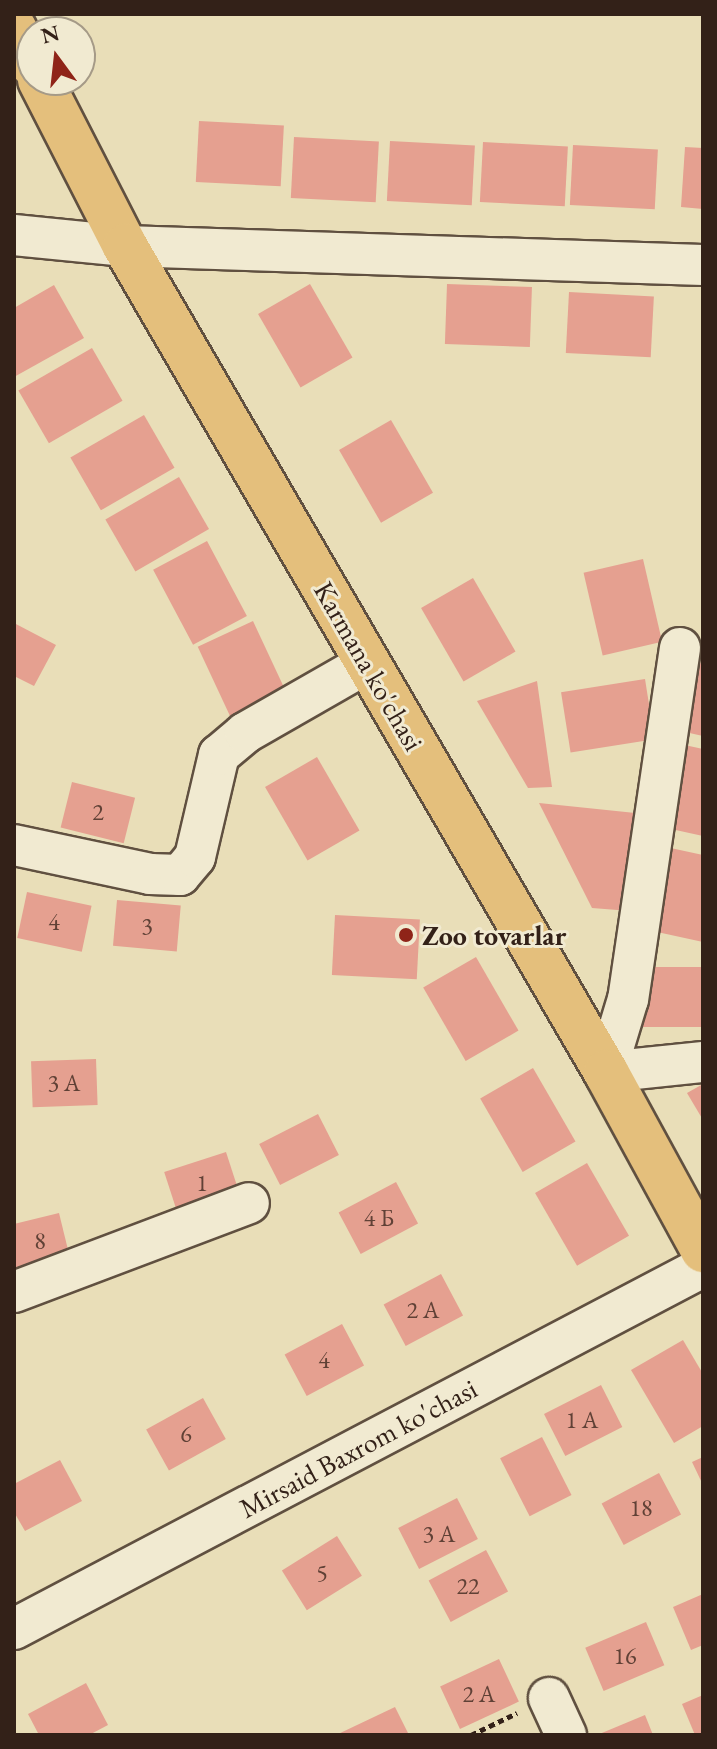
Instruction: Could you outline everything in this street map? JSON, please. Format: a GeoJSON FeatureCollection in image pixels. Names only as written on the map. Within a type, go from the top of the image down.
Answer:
{"type":"FeatureCollection","features":[{"type":"Feature","properties":{"kind":"main road","name":"Karmana ko'chasi"},"geometry":{"type":"LineString","coordinates":[[48,96],[125,246],[606,1072],[703,1250]]}},
{"type":"Feature","properties":{"kind":"street"},"geometry":{"type":"LineString","coordinates":[[14,235],[125,246],[703,265]]}},
{"type":"Feature","properties":{"kind":"street"},"geometry":{"type":"LineString","coordinates":[[680,648],[628,999],[606,1072],[703,1062]]}},
{"type":"Feature","properties":{"kind":"street"},"geometry":{"type":"LineString","coordinates":[[14,845],[150,874],[180,875],[195,857],[219,755],[245,733],[367,663]]}},
{"type":"Feature","properties":{"kind":"street"},"geometry":{"type":"LineString","coordinates":[[14,1292],[249,1203]]}},
{"type":"Feature","properties":{"kind":"street","name":"Mirsaid Baxrom ko'chasi"},"geometry":{"type":"LineString","coordinates":[[14,1629],[703,1267]]}},
{"type":"Feature","properties":{"kind":"street"},"geometry":{"type":"LineString","coordinates":[[549,1698],[566,1735]]}},
{"type":"Feature","properties":{"kind":"path"},"geometry":{"type":"LineString","coordinates":[[471,1735],[549,1698]]}},
{"type":"Feature","properties":{"kind":"building"},"geometry":{"type":"Polygon","coordinates":[[[199,121],[284,125],[281,186],[196,182],[199,121]]]}},
{"type":"Feature","properties":{"kind":"building"},"geometry":{"type":"Polygon","coordinates":[[[294,137],[379,141],[376,202],[291,198],[294,137]]]}},
{"type":"Feature","properties":{"kind":"building"},"geometry":{"type":"Polygon","coordinates":[[[390,141],[475,145],[472,205],[387,201],[390,141]]]}},
{"type":"Feature","properties":{"kind":"building"},"geometry":{"type":"Polygon","coordinates":[[[483,142],[568,146],[565,206],[480,202],[483,142]]]}},
{"type":"Feature","properties":{"kind":"building"},"geometry":{"type":"Polygon","coordinates":[[[573,145],[658,149],[655,209],[570,205],[573,145]]]}},
{"type":"Feature","properties":{"kind":"building"},"geometry":{"type":"Polygon","coordinates":[[[685,147],[703,148],[703,209],[681,207],[685,147]]]}},
{"type":"Feature","properties":{"kind":"building"},"geometry":{"type":"Polygon","coordinates":[[[310,284],[352,358],[301,388],[258,314],[310,284]]]}},
{"type":"Feature","properties":{"kind":"building"},"geometry":{"type":"Polygon","coordinates":[[[447,284],[532,287],[530,347],[445,344],[447,284]]]}},
{"type":"Feature","properties":{"kind":"building"},"geometry":{"type":"Polygon","coordinates":[[[54,285],[84,338],[14,377],[14,308],[54,285]]]}},
{"type":"Feature","properties":{"kind":"building"},"geometry":{"type":"Polygon","coordinates":[[[569,292],[654,296],[651,357],[566,353],[569,292]]]}},
{"type":"Feature","properties":{"kind":"building"},"geometry":{"type":"Polygon","coordinates":[[[92,348],[122,401],[49,443],[18,391],[92,348]]]}},
{"type":"Feature","properties":{"kind":"building"},"geometry":{"type":"Polygon","coordinates":[[[144,415],[174,468],[101,510],[70,458],[144,415]]]}},
{"type":"Feature","properties":{"kind":"building"},"geometry":{"type":"Polygon","coordinates":[[[391,420],[433,493],[381,523],[339,450],[391,420]]]}},
{"type":"Feature","properties":{"kind":"building"},"geometry":{"type":"Polygon","coordinates":[[[179,477],[209,529],[135,571],[105,520],[179,477]]]}},
{"type":"Feature","properties":{"kind":"building"},"geometry":{"type":"Polygon","coordinates":[[[207,541],[247,616],[193,645],[153,570],[207,541]]]}},
{"type":"Feature","properties":{"kind":"building"},"geometry":{"type":"Polygon","coordinates":[[[643,559],[662,642],[603,656],[584,573],[643,559]]]}},
{"type":"Feature","properties":{"kind":"building"},"geometry":{"type":"Polygon","coordinates":[[[473,578],[516,652],[464,682],[421,608],[473,578]]]}},
{"type":"Feature","properties":{"kind":"building"},"geometry":{"type":"Polygon","coordinates":[[[253,621],[289,698],[234,724],[198,647],[253,621]]]}},
{"type":"Feature","properties":{"kind":"building"},"geometry":{"type":"Polygon","coordinates":[[[14,623],[56,645],[34,686],[14,676],[14,623]]]}},
{"type":"Feature","properties":{"kind":"building"},"geometry":{"type":"Polygon","coordinates":[[[703,656],[703,736],[685,732],[703,656]]]}},
{"type":"Feature","properties":{"kind":"building"},"geometry":{"type":"Polygon","coordinates":[[[645,679],[655,739],[571,753],[561,692],[645,679]]]}},
{"type":"Feature","properties":{"kind":"building"},"geometry":{"type":"Polygon","coordinates":[[[537,681],[552,787],[528,788],[477,701],[537,681]]]}},
{"type":"Feature","properties":{"kind":"building"},"geometry":{"type":"Polygon","coordinates":[[[680,744],[703,749],[703,836],[662,827],[680,744]]]}},
{"type":"Feature","properties":{"kind":"building"},"geometry":{"type":"Polygon","coordinates":[[[317,757],[360,831],[308,861],[265,787],[317,757]]]}},
{"type":"Feature","properties":{"kind":"building"},"geometry":{"type":"Polygon","coordinates":[[[72,782],[135,798],[124,843],[61,828],[72,782]]]}},
{"type":"Feature","properties":{"kind":"building"},"geometry":{"type":"Polygon","coordinates":[[[539,803],[645,814],[630,911],[592,908],[539,803]]]}},
{"type":"Feature","properties":{"kind":"building"},"geometry":{"type":"Polygon","coordinates":[[[666,847],[703,855],[703,942],[648,930],[666,847]]]}},
{"type":"Feature","properties":{"kind":"building"},"geometry":{"type":"Polygon","coordinates":[[[27,892],[92,906],[82,952],[17,938],[27,892]]]}},
{"type":"Feature","properties":{"kind":"building"},"geometry":{"type":"Polygon","coordinates":[[[117,900],[181,906],[177,951],[113,946],[117,900]]]}},
{"type":"Feature","properties":{"kind":"building"},"geometry":{"type":"Polygon","coordinates":[[[335,915],[420,919],[417,979],[332,975],[335,915]]]}},
{"type":"Feature","properties":{"kind":"building"},"geometry":{"type":"Polygon","coordinates":[[[476,957],[518,1031],[466,1061],[423,988],[476,957]]]}},
{"type":"Feature","properties":{"kind":"building"},"geometry":{"type":"Polygon","coordinates":[[[643,967],[703,967],[703,1027],[643,1027],[643,967]]]}},
{"type":"Feature","properties":{"kind":"building"},"geometry":{"type":"Polygon","coordinates":[[[96,1059],[98,1105],[33,1107],[31,1061],[96,1059]]]}},
{"type":"Feature","properties":{"kind":"building"},"geometry":{"type":"Polygon","coordinates":[[[533,1068],[576,1142],[523,1172],[480,1098],[533,1068]]]}},
{"type":"Feature","properties":{"kind":"building"},"geometry":{"type":"Polygon","coordinates":[[[703,1084],[703,1120],[687,1093],[703,1084]]]}},
{"type":"Feature","properties":{"kind":"building"},"geometry":{"type":"Polygon","coordinates":[[[318,1114],[339,1155],[280,1185],[259,1144],[318,1114]]]}},
{"type":"Feature","properties":{"kind":"building"},"geometry":{"type":"Polygon","coordinates":[[[226,1152],[240,1196],[178,1216],[164,1172],[226,1152]]]}},
{"type":"Feature","properties":{"kind":"building"},"geometry":{"type":"Polygon","coordinates":[[[587,1163],[629,1236],[577,1266],[535,1193],[587,1163]]]}},
{"type":"Feature","properties":{"kind":"building"},"geometry":{"type":"Polygon","coordinates":[[[396,1182],[418,1223],[361,1254],[339,1213],[396,1182]]]}},
{"type":"Feature","properties":{"kind":"building"},"geometry":{"type":"Polygon","coordinates":[[[59,1213],[70,1258],[14,1273],[14,1224],[59,1213]]]}},
{"type":"Feature","properties":{"kind":"building"},"geometry":{"type":"Polygon","coordinates":[[[441,1274],[463,1315],[406,1346],[384,1305],[441,1274]]]}},
{"type":"Feature","properties":{"kind":"building"},"geometry":{"type":"Polygon","coordinates":[[[342,1324],[364,1365],[307,1396],[285,1355],[342,1324]]]}},
{"type":"Feature","properties":{"kind":"building"},"geometry":{"type":"Polygon","coordinates":[[[683,1340],[703,1374],[703,1426],[674,1443],[631,1370],[683,1340]]]}},
{"type":"Feature","properties":{"kind":"building"},"geometry":{"type":"Polygon","coordinates":[[[601,1385],[622,1427],[565,1456],[544,1414],[601,1385]]]}},
{"type":"Feature","properties":{"kind":"building"},"geometry":{"type":"Polygon","coordinates":[[[203,1398],[226,1439],[169,1471],[146,1430],[203,1398]]]}},
{"type":"Feature","properties":{"kind":"building"},"geometry":{"type":"Polygon","coordinates":[[[542,1437],[572,1495],[530,1516],[500,1458],[542,1437]]]}},
{"type":"Feature","properties":{"kind":"building"},"geometry":{"type":"Polygon","coordinates":[[[703,1457],[703,1485],[692,1462],[703,1457]]]}},
{"type":"Feature","properties":{"kind":"building"},"geometry":{"type":"Polygon","coordinates":[[[60,1460],[82,1501],[25,1531],[14,1512],[14,1484],[60,1460]]]}},
{"type":"Feature","properties":{"kind":"building"},"geometry":{"type":"Polygon","coordinates":[[[659,1473],[681,1514],[624,1545],[602,1504],[659,1473]]]}},
{"type":"Feature","properties":{"kind":"building"},"geometry":{"type":"Polygon","coordinates":[[[457,1498],[478,1539],[419,1569],[398,1528],[457,1498]]]}},
{"type":"Feature","properties":{"kind":"building"},"geometry":{"type":"Polygon","coordinates":[[[337,1536],[362,1576],[307,1610],[282,1570],[337,1536]]]}},
{"type":"Feature","properties":{"kind":"building"},"geometry":{"type":"Polygon","coordinates":[[[486,1550],[508,1591],[451,1622],[429,1581],[486,1550]]]}},
{"type":"Feature","properties":{"kind":"building"},"geometry":{"type":"Polygon","coordinates":[[[703,1594],[703,1645],[691,1650],[673,1607],[703,1594]]]}},
{"type":"Feature","properties":{"kind":"building"},"geometry":{"type":"Polygon","coordinates":[[[646,1622],[664,1665],[604,1691],[585,1648],[646,1622]]]}},
{"type":"Feature","properties":{"kind":"building"},"geometry":{"type":"Polygon","coordinates":[[[499,1659],[519,1702],[460,1729],[440,1686],[499,1659]]]}},
{"type":"Feature","properties":{"kind":"building"},"geometry":{"type":"Polygon","coordinates":[[[86,1683],[108,1725],[89,1735],[39,1735],[28,1714],[86,1683]]]}},
{"type":"Feature","properties":{"kind":"building"},"geometry":{"type":"Polygon","coordinates":[[[703,1695],[703,1735],[695,1735],[682,1704],[703,1695]]]}},
{"type":"Feature","properties":{"kind":"building"},"geometry":{"type":"Polygon","coordinates":[[[395,1707],[409,1735],[336,1735],[395,1707]]]}},
{"type":"Feature","properties":{"kind":"building"},"geometry":{"type":"Polygon","coordinates":[[[645,1715],[653,1735],[597,1735],[645,1715]]]}},
{"type":"Feature","properties":{"kind":"place","name":"Zoo tovarlar"},"geometry":{"type":"Point","coordinates":[406,935]}}]}
